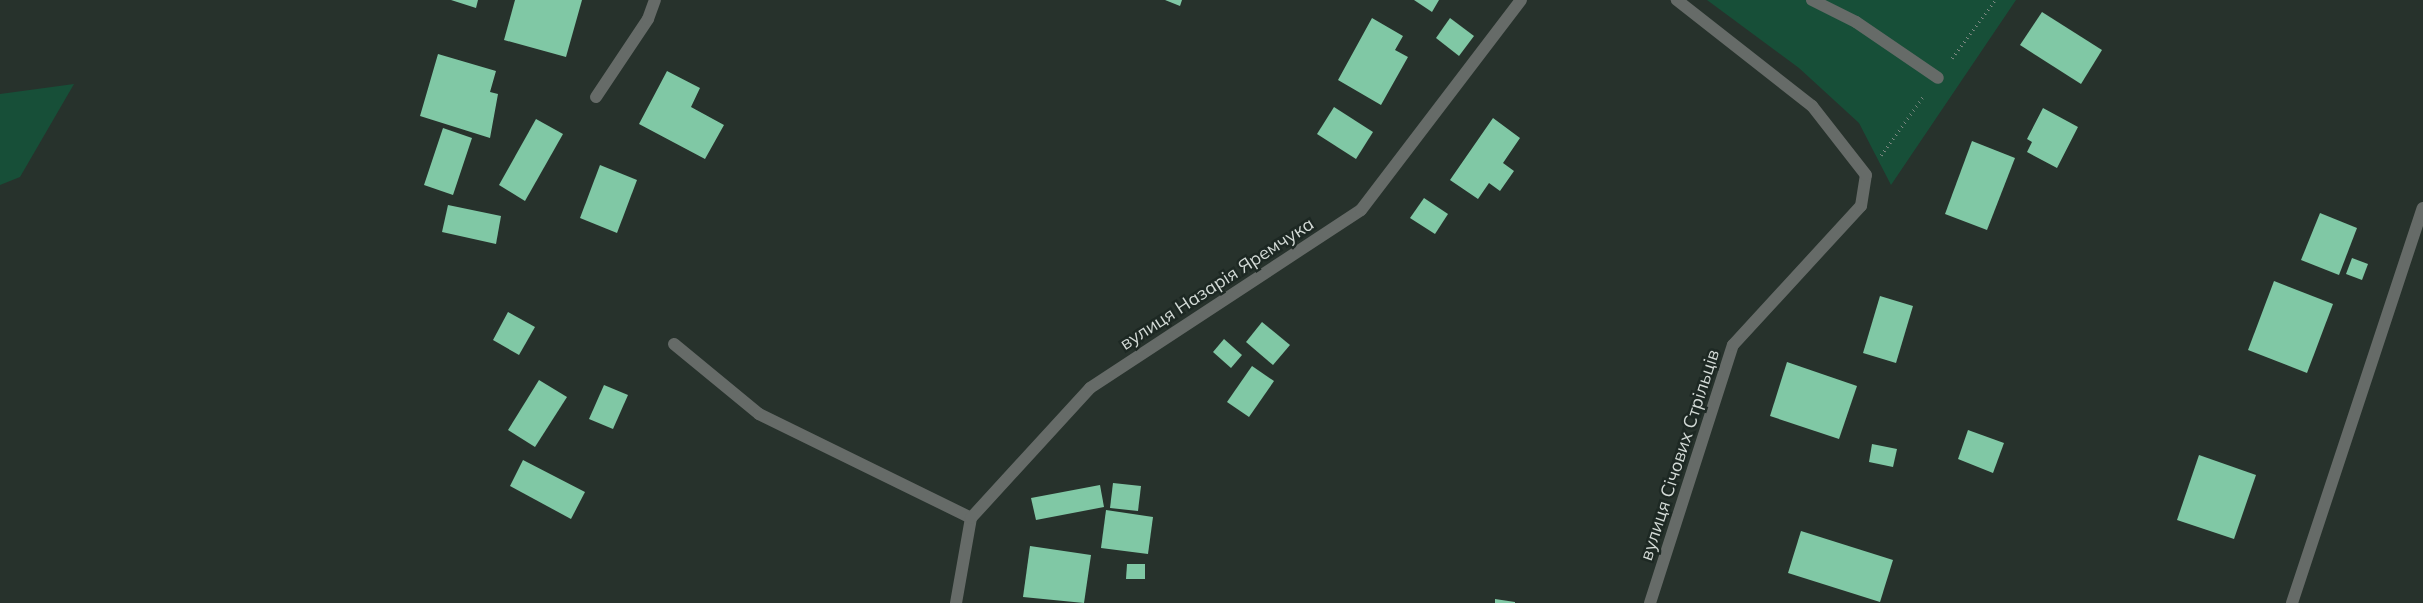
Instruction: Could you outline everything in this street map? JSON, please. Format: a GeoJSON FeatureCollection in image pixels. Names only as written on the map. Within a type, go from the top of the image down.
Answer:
{"type":"FeatureCollection","features":[{"type":"Feature","properties":{"kind":"street"},"geometry":{"type":"LineString","coordinates":[[596,97],[648,19],[654,0]]}},
{"type":"Feature","properties":{"kind":"street","name":"вулиця Назарія Яремчука"},"geometry":{"type":"LineString","coordinates":[[971,518],[1090,388],[1361,210],[1521,0]]}},
{"type":"Feature","properties":{"kind":"street","name":"вулиця Січових Стрільців"},"geometry":{"type":"LineString","coordinates":[[1650,603],[1733,345],[1861,206],[1866,175],[1812,106],[1677,0]]}},
{"type":"Feature","properties":{"kind":"street"},"geometry":{"type":"LineString","coordinates":[[1812,0],[1856,22],[1938,78]]}},
{"type":"Feature","properties":{"kind":"street"},"geometry":{"type":"LineString","coordinates":[[2292,603],[2423,208]]}},
{"type":"Feature","properties":{"kind":"street"},"geometry":{"type":"LineString","coordinates":[[674,344],[759,414],[971,518],[956,603]]}},
{"type":"Feature","properties":{"kind":"green space"},"geometry":{"type":"Polygon","coordinates":[[[1707,0],[2016,0],[1891,185],[1859,123],[1799,68],[1707,0]]]}},
{"type":"Feature","properties":{"kind":"green space"},"geometry":{"type":"Polygon","coordinates":[[[74,84],[20,177],[0,185],[0,94],[74,84]]]}},
{"type":"Feature","properties":{"kind":"building"},"geometry":{"type":"Polygon","coordinates":[[[451,0],[478,0],[476,8],[451,0]]]}},
{"type":"Feature","properties":{"kind":"building"},"geometry":{"type":"Polygon","coordinates":[[[515,0],[582,0],[566,57],[504,40],[515,0]]]}},
{"type":"Feature","properties":{"kind":"building"},"geometry":{"type":"Polygon","coordinates":[[[1165,0],[1182,0],[1180,6],[1165,0]]]}},
{"type":"Feature","properties":{"kind":"building"},"geometry":{"type":"Polygon","coordinates":[[[1414,0],[1439,0],[1432,12],[1414,0]]]}},
{"type":"Feature","properties":{"kind":"building"},"geometry":{"type":"Polygon","coordinates":[[[2042,12],[2102,50],[2081,84],[2020,45],[2042,12]]]}},
{"type":"Feature","properties":{"kind":"building"},"geometry":{"type":"Polygon","coordinates":[[[1372,18],[1403,36],[1395,50],[1408,57],[1381,105],[1338,80],[1372,18]]]}},
{"type":"Feature","properties":{"kind":"building"},"geometry":{"type":"Polygon","coordinates":[[[1450,18],[1474,36],[1459,56],[1436,38],[1450,18]]]}},
{"type":"Feature","properties":{"kind":"building"},"geometry":{"type":"Polygon","coordinates":[[[438,54],[496,71],[490,92],[498,94],[490,138],[420,116],[438,54]]]}},
{"type":"Feature","properties":{"kind":"building"},"geometry":{"type":"Polygon","coordinates":[[[667,71],[700,88],[691,107],[724,125],[705,159],[639,124],[667,71]]]}},
{"type":"Feature","properties":{"kind":"building"},"geometry":{"type":"Polygon","coordinates":[[[1334,107],[1373,132],[1356,159],[1317,134],[1334,107]]]}},
{"type":"Feature","properties":{"kind":"building"},"geometry":{"type":"Polygon","coordinates":[[[2043,108],[2078,127],[2057,168],[2027,152],[2032,142],[2027,139],[2043,108]]]}},
{"type":"Feature","properties":{"kind":"building"},"geometry":{"type":"Polygon","coordinates":[[[1493,118],[1520,138],[1503,163],[1514,171],[1500,191],[1489,183],[1478,199],[1450,180],[1493,118]]]}},
{"type":"Feature","properties":{"kind":"building"},"geometry":{"type":"Polygon","coordinates":[[[536,119],[563,134],[525,201],[499,185],[536,119]]]}},
{"type":"Feature","properties":{"kind":"building"},"geometry":{"type":"Polygon","coordinates":[[[443,128],[472,138],[453,195],[424,185],[443,128]]]}},
{"type":"Feature","properties":{"kind":"building"},"geometry":{"type":"Polygon","coordinates":[[[1972,141],[2015,158],[1987,230],[1945,214],[1972,141]]]}},
{"type":"Feature","properties":{"kind":"building"},"geometry":{"type":"Polygon","coordinates":[[[600,165],[637,180],[617,233],[580,218],[600,165]]]}},
{"type":"Feature","properties":{"kind":"building"},"geometry":{"type":"Polygon","coordinates":[[[1424,198],[1448,214],[1435,234],[1410,218],[1424,198]]]}},
{"type":"Feature","properties":{"kind":"building"},"geometry":{"type":"Polygon","coordinates":[[[448,205],[501,216],[496,244],[442,232],[448,205]]]}},
{"type":"Feature","properties":{"kind":"building"},"geometry":{"type":"Polygon","coordinates":[[[2320,213],[2357,228],[2339,275],[2301,260],[2320,213]]]}},
{"type":"Feature","properties":{"kind":"building"},"geometry":{"type":"Polygon","coordinates":[[[2352,258],[2368,264],[2362,280],[2346,274],[2352,258]]]}},
{"type":"Feature","properties":{"kind":"building"},"geometry":{"type":"Polygon","coordinates":[[[2274,281],[2333,304],[2307,373],[2248,350],[2274,281]]]}},
{"type":"Feature","properties":{"kind":"building"},"geometry":{"type":"Polygon","coordinates":[[[1880,296],[1913,306],[1896,363],[1863,353],[1880,296]]]}},
{"type":"Feature","properties":{"kind":"building"},"geometry":{"type":"Polygon","coordinates":[[[508,312],[535,327],[519,355],[493,340],[508,312]]]}},
{"type":"Feature","properties":{"kind":"building"},"geometry":{"type":"Polygon","coordinates":[[[1262,322],[1290,345],[1273,365],[1246,342],[1262,322]]]}},
{"type":"Feature","properties":{"kind":"building"},"geometry":{"type":"Polygon","coordinates":[[[1224,339],[1242,355],[1231,368],[1213,352],[1224,339]]]}},
{"type":"Feature","properties":{"kind":"building"},"geometry":{"type":"Polygon","coordinates":[[[1787,362],[1857,386],[1839,439],[1770,416],[1787,362]]]}},
{"type":"Feature","properties":{"kind":"building"},"geometry":{"type":"Polygon","coordinates":[[[1252,366],[1274,381],[1249,417],[1227,402],[1252,366]]]}},
{"type":"Feature","properties":{"kind":"building"},"geometry":{"type":"Polygon","coordinates":[[[539,380],[567,397],[535,447],[508,430],[539,380]]]}},
{"type":"Feature","properties":{"kind":"building"},"geometry":{"type":"Polygon","coordinates":[[[604,385],[628,395],[613,429],[589,419],[604,385]]]}},
{"type":"Feature","properties":{"kind":"building"},"geometry":{"type":"Polygon","coordinates":[[[1968,430],[2004,443],[1993,473],[1958,459],[1968,430]]]}},
{"type":"Feature","properties":{"kind":"building"},"geometry":{"type":"Polygon","coordinates":[[[1872,444],[1897,449],[1893,467],[1869,462],[1872,444]]]}},
{"type":"Feature","properties":{"kind":"building"},"geometry":{"type":"Polygon","coordinates":[[[2199,455],[2256,475],[2234,539],[2177,520],[2199,455]]]}},
{"type":"Feature","properties":{"kind":"building"},"geometry":{"type":"Polygon","coordinates":[[[523,460],[585,492],[571,519],[510,486],[523,460]]]}},
{"type":"Feature","properties":{"kind":"building"},"geometry":{"type":"Polygon","coordinates":[[[1113,483],[1141,486],[1138,511],[1110,508],[1113,483]]]}},
{"type":"Feature","properties":{"kind":"building"},"geometry":{"type":"Polygon","coordinates":[[[1100,485],[1104,507],[1036,520],[1031,498],[1100,485]]]}},
{"type":"Feature","properties":{"kind":"building"},"geometry":{"type":"Polygon","coordinates":[[[1106,510],[1153,517],[1148,554],[1101,548],[1106,510]]]}},
{"type":"Feature","properties":{"kind":"building"},"geometry":{"type":"Polygon","coordinates":[[[1801,531],[1893,560],[1880,602],[1788,573],[1801,531]]]}},
{"type":"Feature","properties":{"kind":"building"},"geometry":{"type":"Polygon","coordinates":[[[1030,546],[1091,555],[1084,603],[1023,597],[1030,546]]]}},
{"type":"Feature","properties":{"kind":"building"},"geometry":{"type":"Polygon","coordinates":[[[1127,564],[1145,564],[1145,579],[1126,579],[1127,564]]]}},
{"type":"Feature","properties":{"kind":"building"},"geometry":{"type":"Polygon","coordinates":[[[1495,599],[1515,602],[1515,603],[1495,603],[1495,599]]]}}]}
